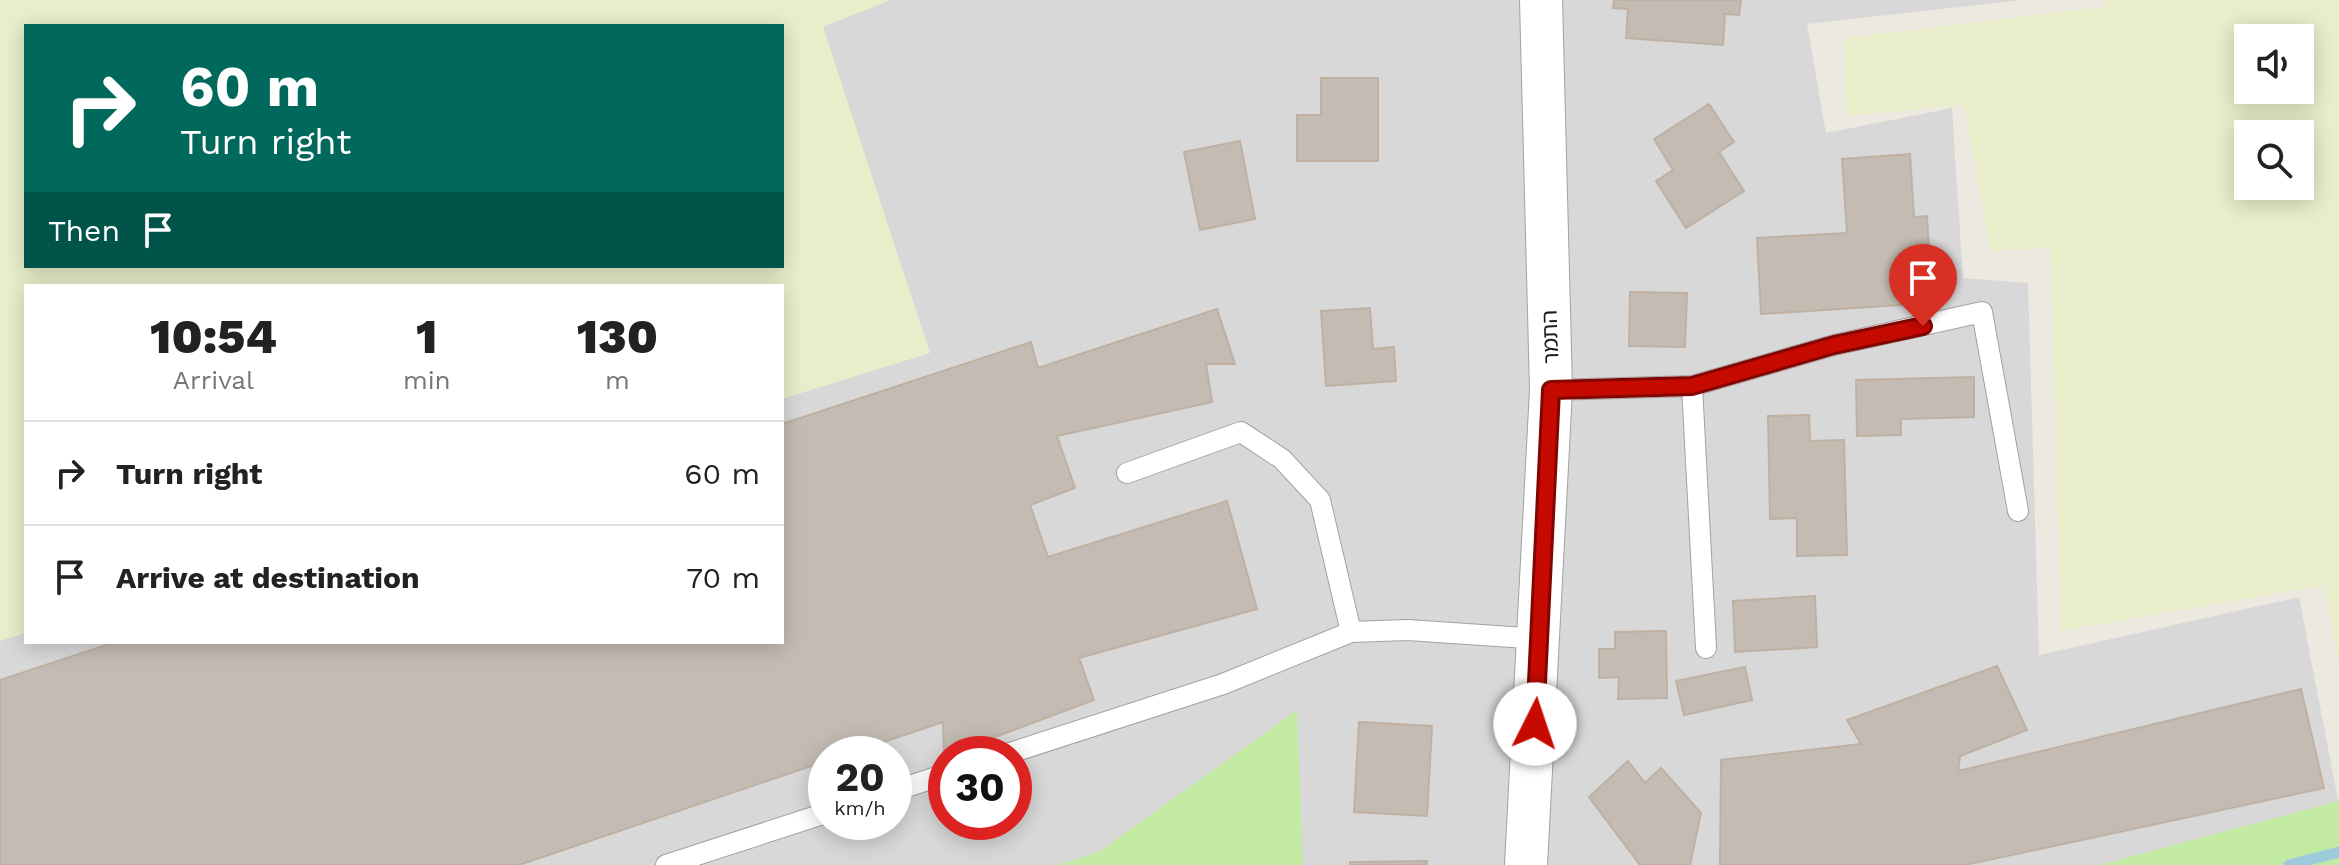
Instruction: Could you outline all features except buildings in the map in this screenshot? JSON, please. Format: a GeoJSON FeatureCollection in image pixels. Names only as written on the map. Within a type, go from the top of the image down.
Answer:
{"type":"FeatureCollection","features":[{"type":"Feature","properties":{"kind":"street","name":"התמר"},"geometry":{"type":"LineString","coordinates":[[1526,865],[1551,390],[1541,0]]}},
{"type":"Feature","properties":{"kind":"lane"},"geometry":{"type":"LineString","coordinates":[[1551,390],[1692,386],[1834,345],[1982,312],[2018,511]]}},
{"type":"Feature","properties":{"kind":"lane"},"geometry":{"type":"LineString","coordinates":[[1692,386],[1706,648]]}},
{"type":"Feature","properties":{"kind":"lane"},"geometry":{"type":"LineString","coordinates":[[1127,473],[1241,432],[1282,459],[1320,500],[1351,632]]}},
{"type":"Feature","properties":{"kind":"lane"},"geometry":{"type":"LineString","coordinates":[[1032,746],[1223,684],[1351,632],[1408,630],[1540,639]]}},
{"type":"Feature","properties":{"kind":"lane"},"geometry":{"type":"LineString","coordinates":[[666,865],[808,819]]}},
{"type":"Feature","properties":{"kind":"shaded area"},"geometry":{"type":"Polygon","coordinates":[[[0,0],[2022,0],[1807,24],[1826,133],[1952,108],[1963,278],[2028,283],[2039,655],[2299,597],[2339,805],[2339,865],[0,865],[0,0]]]}},
{"type":"Feature","properties":{"kind":"green space"},"geometry":{"type":"Polygon","coordinates":[[[0,0],[891,0],[823,27],[930,353],[784,398],[784,284],[24,284],[24,634],[0,641],[0,0]]]}},
{"type":"Feature","properties":{"kind":"green space"},"geometry":{"type":"Polygon","coordinates":[[[2104,0],[2339,0],[2339,668],[2325,585],[2061,631],[2051,248],[1991,251],[1964,105],[1847,116],[1844,38],[2104,7],[2104,0]]]}},
{"type":"Feature","properties":{"kind":"green space"},"geometry":{"type":"Polygon","coordinates":[[[1297,710],[1303,865],[1058,865],[1099,852],[1297,710]]]}},
{"type":"Feature","properties":{"kind":"green space"},"geometry":{"type":"Polygon","coordinates":[[[2339,801],[2339,865],[2099,865],[2339,801]]]}},
{"type":"Feature","properties":{"kind":"waterway"},"geometry":{"type":"LineString","coordinates":[[2289,865],[2339,852]]}},
{"type":"Feature","properties":{"kind":"route"},"geometry":{"type":"LineString","coordinates":[[1535,724],[1551,390],[1692,386],[1761,369],[1834,345],[1923,326]]}}]}
